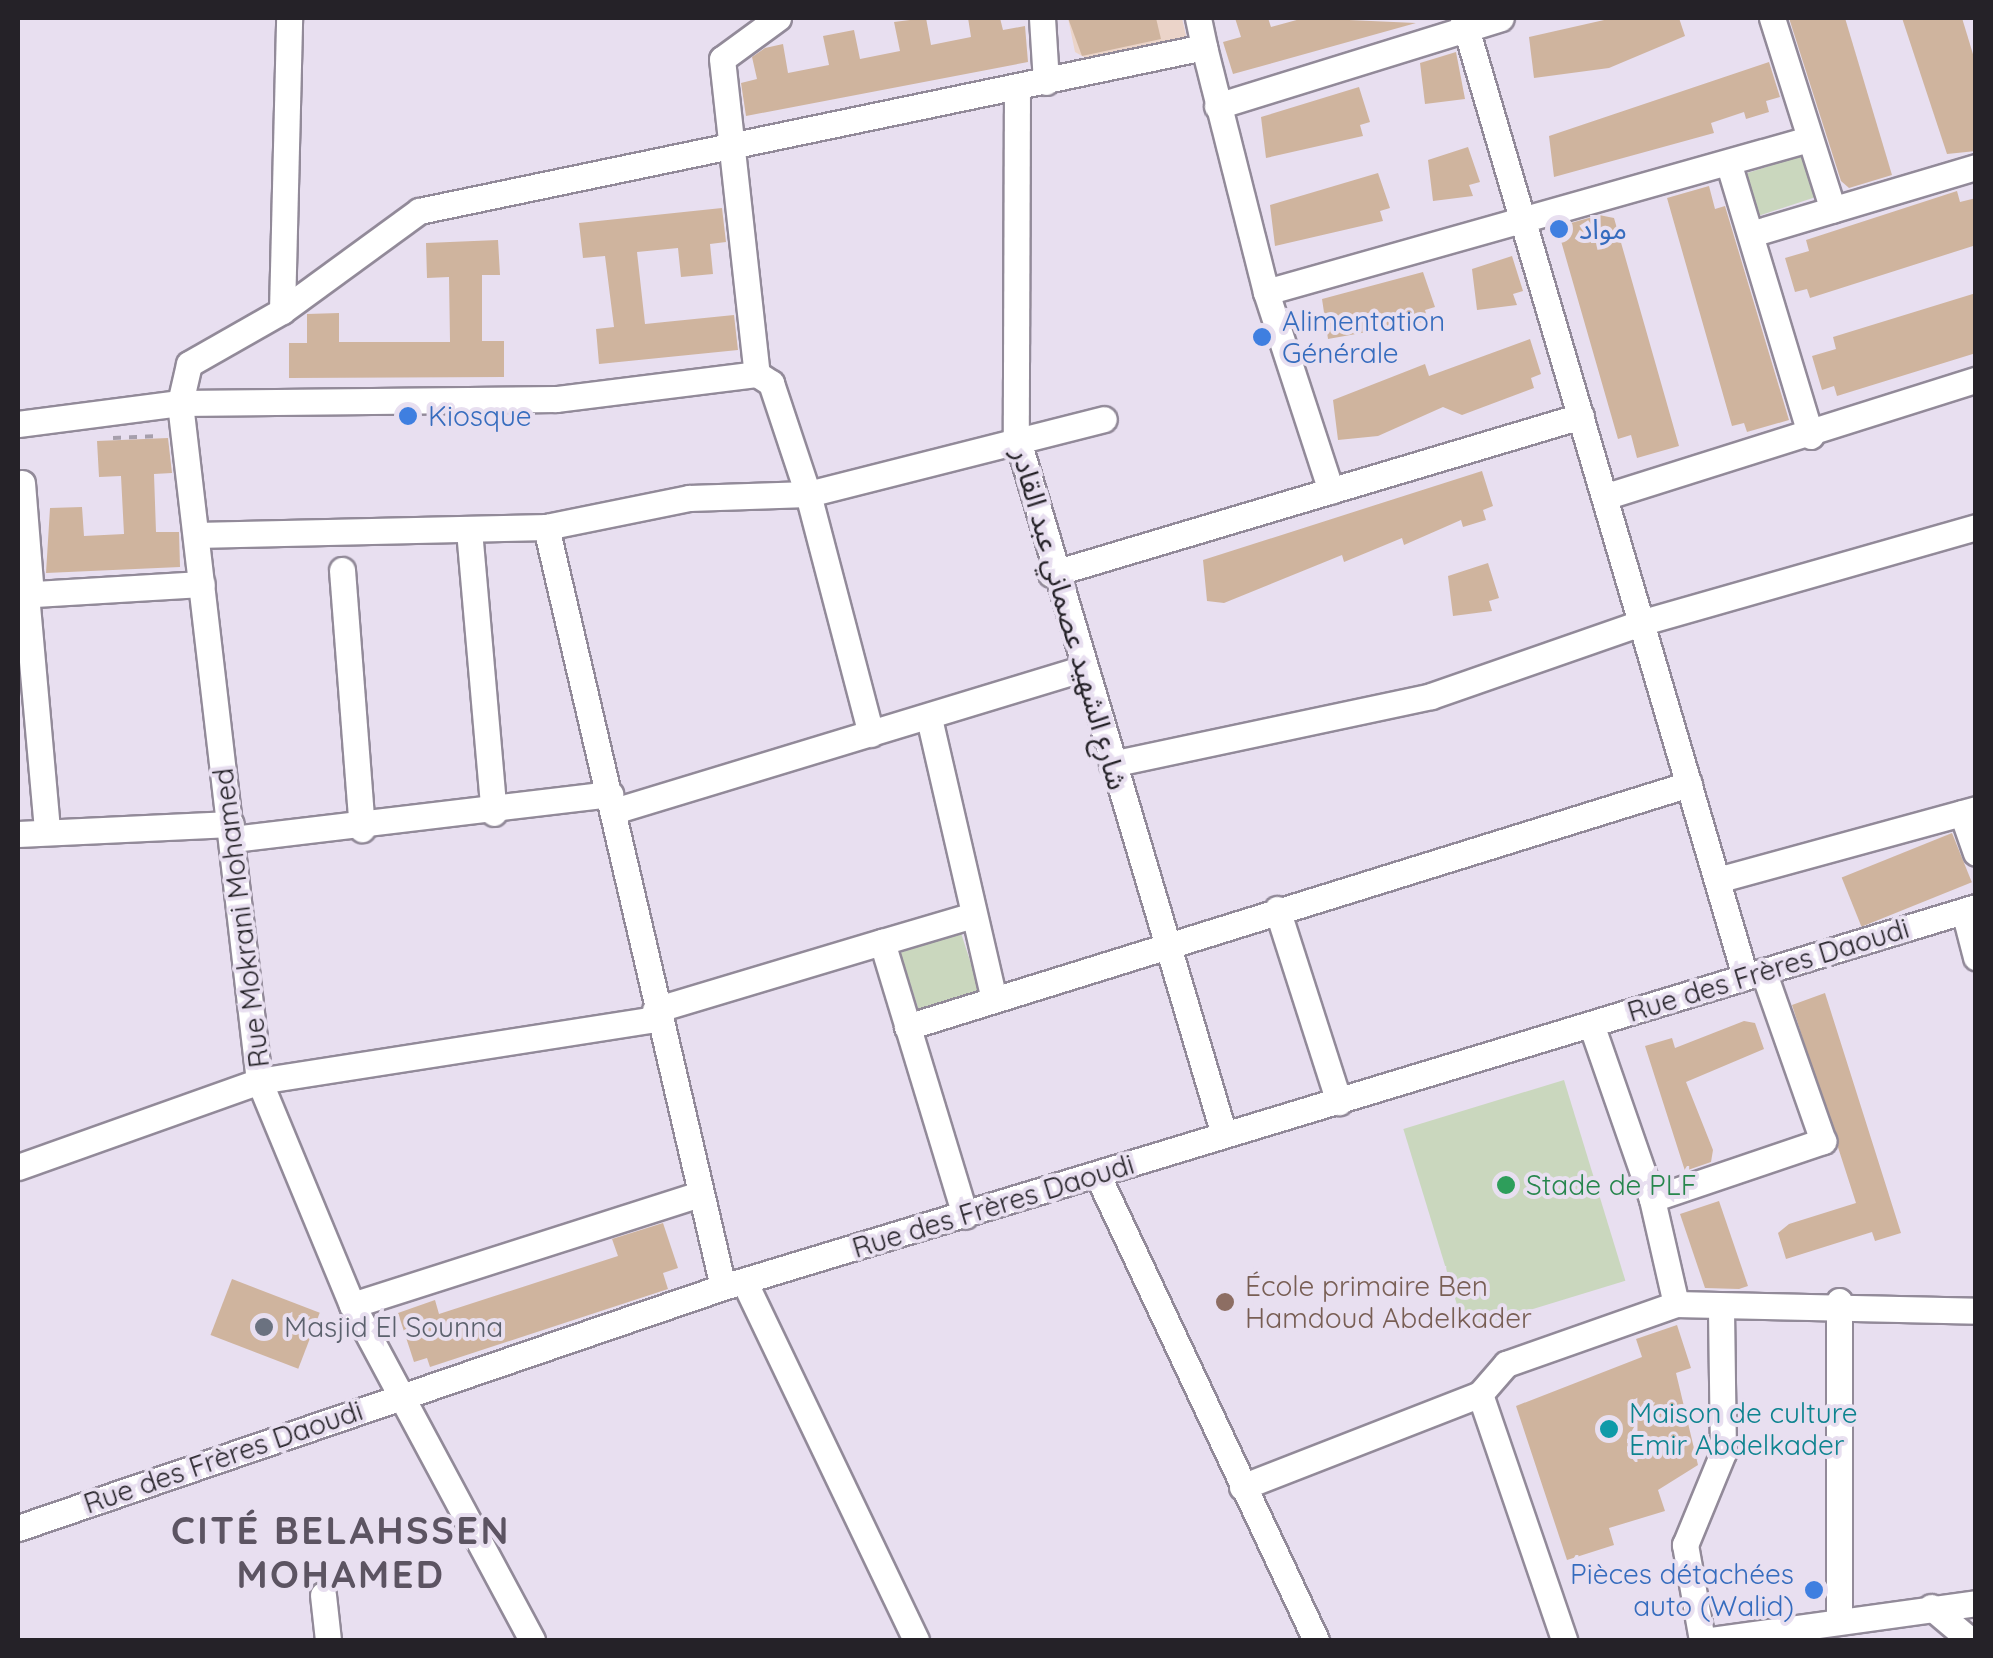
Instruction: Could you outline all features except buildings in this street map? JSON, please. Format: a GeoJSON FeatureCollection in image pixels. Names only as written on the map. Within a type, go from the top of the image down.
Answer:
{"type":"FeatureCollection","features":[{"type":"Feature","properties":{"kind":"street"},"geometry":{"type":"LineString","coordinates":[[282,311],[290,18]]}},
{"type":"Feature","properties":{"kind":"street"},"geometry":{"type":"LineString","coordinates":[[757,374],[722,59],[778,18]]}},
{"type":"Feature","properties":{"kind":"street"},"geometry":{"type":"LineString","coordinates":[[1042,18],[1046,82]]}},
{"type":"Feature","properties":{"kind":"street"},"geometry":{"type":"LineString","coordinates":[[1198,18],[1266,292],[1331,491]]}},
{"type":"Feature","properties":{"kind":"street"},"geometry":{"type":"LineString","coordinates":[[1217,106],[1465,23],[1501,18]]}},
{"type":"Feature","properties":{"kind":"street"},"geometry":{"type":"LineString","coordinates":[[1772,18],[1833,210]]}},
{"type":"Feature","properties":{"kind":"street"},"geometry":{"type":"LineString","coordinates":[[1465,23],[1717,880],[1822,1141],[1652,1199]]}},
{"type":"Feature","properties":{"kind":"street","name":"Rue Mokrani Mohamed"},"geometry":{"type":"LineString","coordinates":[[532,1640],[352,1305],[259,1082],[180,403],[189,364],[282,311],[419,212],[729,140],[1017,88],[1204,47]]}},
{"type":"Feature","properties":{"kind":"street","name":"شارع الشهيد عصماني عبد القادر"},"geometry":{"type":"LineString","coordinates":[[1017,88],[1016,434],[1051,574],[1168,941],[1224,1135]]}},
{"type":"Feature","properties":{"kind":"street"},"geometry":{"type":"LineString","coordinates":[[1266,292],[1730,165],[1809,138]]}},
{"type":"Feature","properties":{"kind":"street"},"geometry":{"type":"LineString","coordinates":[[1730,165],[1811,436]]}},
{"type":"Feature","properties":{"kind":"street"},"geometry":{"type":"LineString","coordinates":[[1750,234],[1976,167]]}},
{"type":"Feature","properties":{"kind":"street"},"geometry":{"type":"LineString","coordinates":[[18,424],[180,403],[556,399],[757,374],[770,383],[808,494],[871,734]]}},
{"type":"Feature","properties":{"kind":"street"},"geometry":{"type":"LineString","coordinates":[[1607,496],[1811,436],[1976,380]]}},
{"type":"Feature","properties":{"kind":"street"},"geometry":{"type":"LineString","coordinates":[[1051,574],[1581,416]]}},
{"type":"Feature","properties":{"kind":"street"},"geometry":{"type":"LineString","coordinates":[[197,535],[546,527],[689,498],[808,494],[1016,434],[1104,419]]}},
{"type":"Feature","properties":{"kind":"street"},"geometry":{"type":"LineString","coordinates":[[24,505],[25,594],[47,830]]}},
{"type":"Feature","properties":{"kind":"street"},"geometry":{"type":"LineString","coordinates":[[546,527],[612,802],[655,1014],[698,1195],[734,1284],[916,1640]]}},
{"type":"Feature","properties":{"kind":"street"},"geometry":{"type":"LineString","coordinates":[[1112,764],[1431,696],[1643,622],[1976,528]]}},
{"type":"Feature","properties":{"kind":"street"},"geometry":{"type":"LineString","coordinates":[[469,530],[494,813]]}},
{"type":"Feature","properties":{"kind":"street"},"geometry":{"type":"LineString","coordinates":[[342,570],[362,829]]}},
{"type":"Feature","properties":{"kind":"street"},"geometry":{"type":"LineString","coordinates":[[25,594],[202,584]]}},
{"type":"Feature","properties":{"kind":"street"},"geometry":{"type":"LineString","coordinates":[[18,834],[47,830],[362,829],[612,802],[929,718],[1080,669]]}},
{"type":"Feature","properties":{"kind":"street"},"geometry":{"type":"LineString","coordinates":[[929,718],[970,916],[994,1000]]}},
{"type":"Feature","properties":{"kind":"street"},"geometry":{"type":"LineString","coordinates":[[907,1027],[1168,941],[1688,784]]}},
{"type":"Feature","properties":{"kind":"street"},"geometry":{"type":"LineString","coordinates":[[1717,880],[1969,811],[1976,853]]}},
{"type":"Feature","properties":{"kind":"street"},"geometry":{"type":"LineString","coordinates":[[1277,909],[1339,1102]]}},
{"type":"Feature","properties":{"kind":"street"},"geometry":{"type":"LineString","coordinates":[[1970,909],[1976,957]]}},
{"type":"Feature","properties":{"kind":"street","name":"Rue des Frères Daoudi"},"geometry":{"type":"LineString","coordinates":[[18,1528],[734,1284],[1970,909]]}},
{"type":"Feature","properties":{"kind":"street"},"geometry":{"type":"LineString","coordinates":[[18,1167],[259,1082],[655,1014],[970,916]]}},
{"type":"Feature","properties":{"kind":"street"},"geometry":{"type":"LineString","coordinates":[[882,942],[965,1216]]}},
{"type":"Feature","properties":{"kind":"street"},"geometry":{"type":"LineString","coordinates":[[1590,1024],[1652,1199],[1676,1304]]}},
{"type":"Feature","properties":{"kind":"street"},"geometry":{"type":"LineString","coordinates":[[1098,1174],[1316,1640]]}},
{"type":"Feature","properties":{"kind":"street"},"geometry":{"type":"LineString","coordinates":[[352,1305],[698,1195]]}},
{"type":"Feature","properties":{"kind":"street"},"geometry":{"type":"LineString","coordinates":[[1242,1487],[1480,1394],[1506,1364],[1676,1304],[1721,1311],[1839,1301],[1976,1311]]}},
{"type":"Feature","properties":{"kind":"street"},"geometry":{"type":"LineString","coordinates":[[1839,1301],[1839,1619]]}},
{"type":"Feature","properties":{"kind":"street"},"geometry":{"type":"LineString","coordinates":[[1702,1640],[1685,1544],[1722,1453],[1721,1311]]}},
{"type":"Feature","properties":{"kind":"street"},"geometry":{"type":"LineString","coordinates":[[1480,1394],[1564,1640]]}},
{"type":"Feature","properties":{"kind":"street"},"geometry":{"type":"LineString","coordinates":[[322,1595],[328,1640]]}},
{"type":"Feature","properties":{"kind":"street"},"geometry":{"type":"LineString","coordinates":[[1711,1640],[1839,1619],[1976,1603]]}},
{"type":"Feature","properties":{"kind":"street"},"geometry":{"type":"LineString","coordinates":[[1930,1607],[1970,1640]]}},
{"type":"Feature","properties":{"kind":"shaded area"},"geometry":{"type":"Polygon","coordinates":[[[1068,18],[1182,18],[1187,40],[1091,61],[1075,52],[1068,18]]]}},
{"type":"Feature","properties":{"kind":"green space"},"geometry":{"type":"Polygon","coordinates":[[[1803,155],[1817,197],[1760,215],[1746,174],[1803,155]]]}},
{"type":"Feature","properties":{"kind":"green space"},"geometry":{"type":"Polygon","coordinates":[[[961,933],[981,995],[920,1015],[900,953],[961,933]]]}},
{"type":"Feature","properties":{"kind":"green space"},"geometry":{"type":"Polygon","coordinates":[[[1564,1080],[1625,1281],[1465,1330],[1403,1129],[1564,1080]]]}},
{"type":"Feature","properties":{"kind":"place","name":"مواد"},"geometry":{"type":"Point","coordinates":[1559,229]}},
{"type":"Feature","properties":{"kind":"place","name":"Alimentation Générale"},"geometry":{"type":"Point","coordinates":[1262,337]}},
{"type":"Feature","properties":{"kind":"place","name":"Kiosque"},"geometry":{"type":"Point","coordinates":[408,416]}},
{"type":"Feature","properties":{"kind":"place","name":"Stade de PLF"},"geometry":{"type":"Point","coordinates":[1506,1185]}},
{"type":"Feature","properties":{"kind":"place","name":"École primaire Ben Hamdoud Abdelkader"},"geometry":{"type":"Point","coordinates":[1225,1302]}},
{"type":"Feature","properties":{"kind":"place","name":"Masjid El Sounna"},"geometry":{"type":"Point","coordinates":[264,1327]}},
{"type":"Feature","properties":{"kind":"place","name":"Maison de culture Emir Abdelkader"},"geometry":{"type":"Point","coordinates":[1609,1429]}},
{"type":"Feature","properties":{"kind":"place","name":"Pièces détachées auto (Walid)"},"geometry":{"type":"Point","coordinates":[1814,1590]}},
{"type":"Feature","properties":{"kind":"district","name":"CITÉ BELAHSSEN MOHAMED"},"geometry":{"type":"Point","coordinates":[341,1553]}}]}
